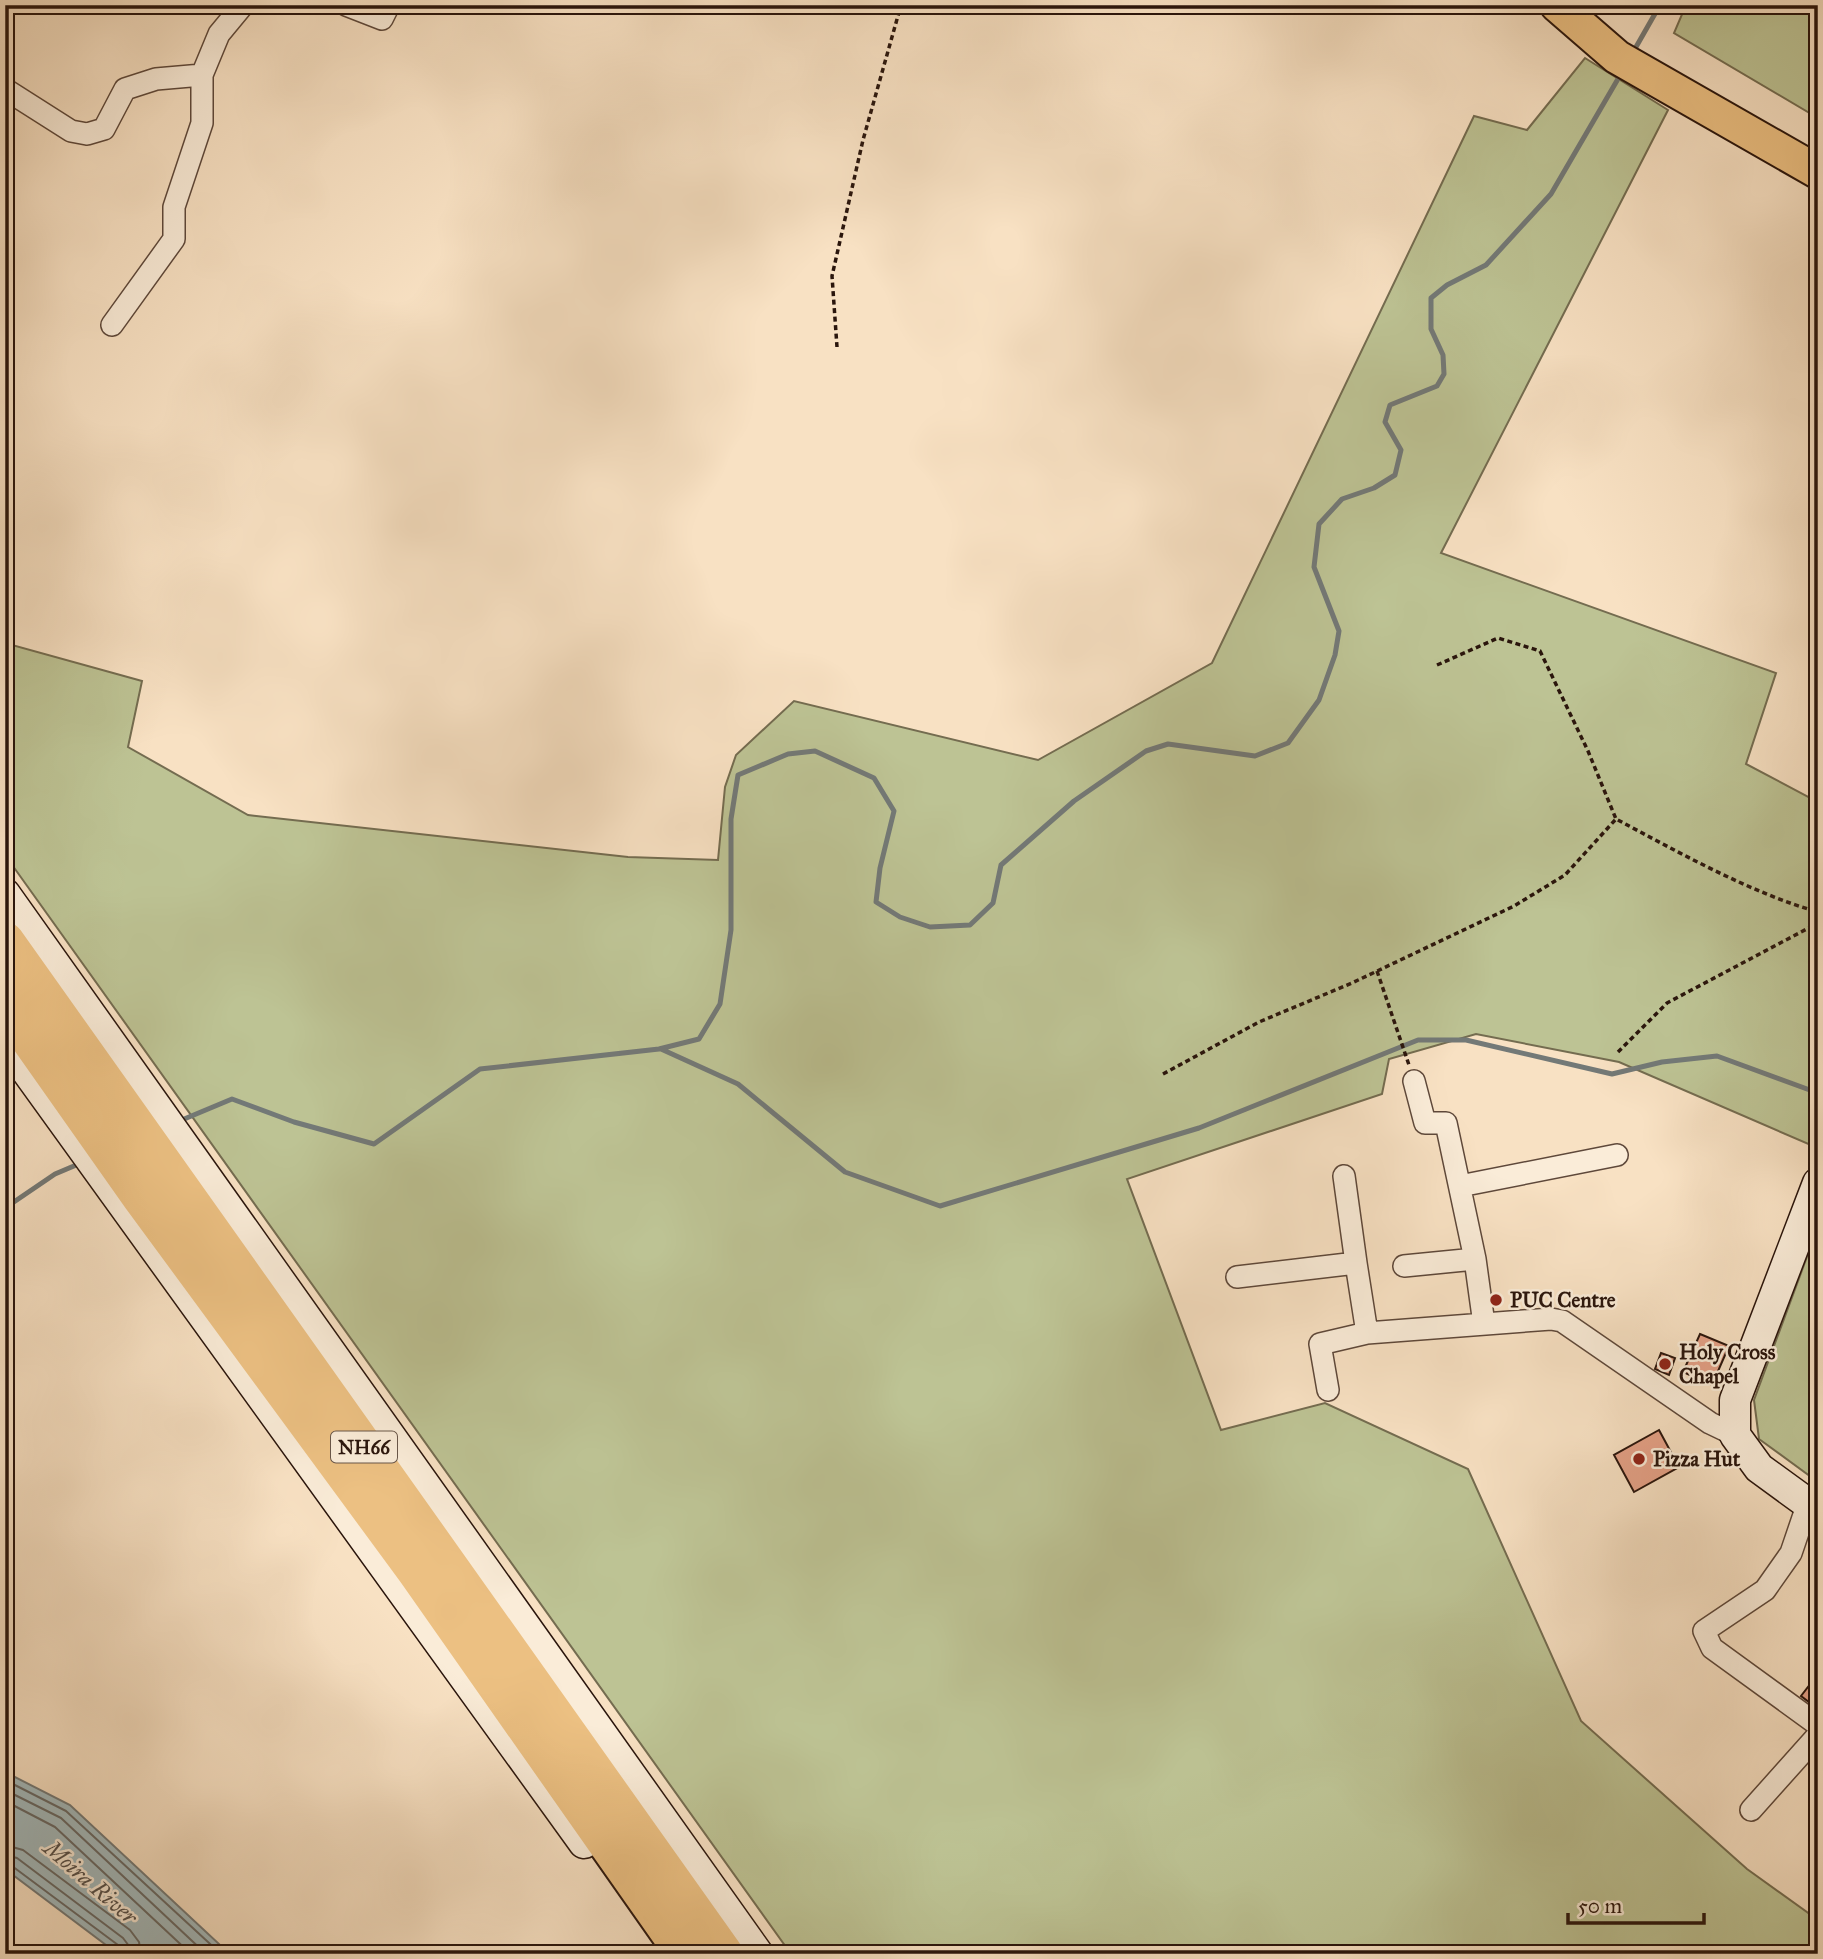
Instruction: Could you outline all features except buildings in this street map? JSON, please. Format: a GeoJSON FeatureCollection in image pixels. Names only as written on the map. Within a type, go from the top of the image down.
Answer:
{"type":"FeatureCollection","features":[{"type":"Feature","properties":{"kind":"highway","name":"NH66"},"geometry":{"type":"LineString","coordinates":[[5,941],[724,1954]]}},
{"type":"Feature","properties":{"kind":"highway","name":"NH66"},"geometry":{"type":"LineString","coordinates":[[5,1004],[141,1196],[416,1571],[685,1954]]}},
{"type":"Feature","properties":{"kind":"main road"},"geometry":{"type":"LineString","coordinates":[[1557,5],[1617,57],[1818,172]]}},
{"type":"Feature","properties":{"kind":"main road"},"geometry":{"type":"LineString","coordinates":[[1570,5],[1818,151]]}},
{"type":"Feature","properties":{"kind":"street"},"geometry":{"type":"LineString","coordinates":[[113,325],[174,239],[174,207],[202,123],[202,75],[219,34],[243,5]]}},
{"type":"Feature","properties":{"kind":"street"},"geometry":{"type":"LineString","coordinates":[[346,5],[382,19],[389,5]]}},
{"type":"Feature","properties":{"kind":"street"},"geometry":{"type":"LineString","coordinates":[[5,89],[71,131],[86,134],[104,129],[125,89],[156,79],[202,75]]}},
{"type":"Feature","properties":{"kind":"street"},"geometry":{"type":"LineString","coordinates":[[5,894],[758,1954]]}},
{"type":"Feature","properties":{"kind":"street"},"geometry":{"type":"LineString","coordinates":[[5,1041],[664,1954]]}},
{"type":"Feature","properties":{"kind":"street"},"geometry":{"type":"LineString","coordinates":[[1414,1080],[1425,1123],[1446,1122],[1475,1259],[1484,1324]]}},
{"type":"Feature","properties":{"kind":"street"},"geometry":{"type":"LineString","coordinates":[[1460,1186],[1617,1155]]}},
{"type":"Feature","properties":{"kind":"street"},"geometry":{"type":"LineString","coordinates":[[1344,1176],[1367,1333]]}},
{"type":"Feature","properties":{"kind":"street"},"geometry":{"type":"LineString","coordinates":[[1735,1435],[1735,1400],[1818,1183]]}},
{"type":"Feature","properties":{"kind":"street"},"geometry":{"type":"LineString","coordinates":[[1404,1266],[1475,1259]]}},
{"type":"Feature","properties":{"kind":"street"},"geometry":{"type":"LineString","coordinates":[[1237,1277],[1356,1263]]}},
{"type":"Feature","properties":{"kind":"street"},"geometry":{"type":"LineString","coordinates":[[1328,1390],[1320,1344],[1367,1333],[1550,1319],[1562,1321],[1710,1423],[1735,1435],[1759,1468],[1813,1507],[1791,1553],[1765,1590],[1704,1631],[1712,1648],[1818,1725]]}},
{"type":"Feature","properties":{"kind":"street"},"geometry":{"type":"LineString","coordinates":[[1751,1810],[1818,1735]]}},
{"type":"Feature","properties":{"kind":"path"},"geometry":{"type":"LineString","coordinates":[[837,347],[832,276],[866,128],[901,5]]}},
{"type":"Feature","properties":{"kind":"path"},"geometry":{"type":"LineString","coordinates":[[1437,665],[1498,638],[1540,651],[1588,751],[1616,819],[1690,858],[1796,906],[1818,912]]}},
{"type":"Feature","properties":{"kind":"path"},"geometry":{"type":"LineString","coordinates":[[1163,1074],[1259,1022],[1377,971],[1514,906],[1564,875],[1616,819]]}},
{"type":"Feature","properties":{"kind":"path"},"geometry":{"type":"LineString","coordinates":[[1618,1052],[1667,1003],[1818,923]]}},
{"type":"Feature","properties":{"kind":"path"},"geometry":{"type":"LineString","coordinates":[[1377,971],[1414,1080]]}},
{"type":"Feature","properties":{"kind":"green space"},"geometry":{"type":"Polygon","coordinates":[[[1686,5],[1818,5],[1818,118],[1674,33],[1686,5]]]}},
{"type":"Feature","properties":{"kind":"green space"},"geometry":{"type":"Polygon","coordinates":[[[1585,58],[1668,110],[1441,553],[1776,673],[1746,764],[1818,802],[1818,1135],[1813,1146],[1619,1062],[1476,1034],[1389,1059],[1382,1094],[1127,1179],[1221,1430],[1325,1403],[1468,1469],[1581,1721],[1747,1869],[1818,1920],[1818,1954],[791,1954],[5,855],[5,643],[142,681],[128,747],[248,815],[628,857],[718,860],[725,787],[736,755],[794,701],[1038,760],[1212,663],[1474,116],[1527,130],[1585,58]]]}},
{"type":"Feature","properties":{"kind":"green space"},"geometry":{"type":"Polygon","coordinates":[[[1818,1227],[1818,1482],[1759,1439],[1754,1400],[1818,1227]]]}},
{"type":"Feature","properties":{"kind":"water","name":"Moira River"},"geometry":{"type":"Polygon","coordinates":[[[5,1772],[70,1805],[220,1945],[236,1954],[118,1954],[5,1869],[5,1772]]]}},
{"type":"Feature","properties":{"kind":"waterway"},"geometry":{"type":"LineString","coordinates":[[1632,54],[1660,5]]}},
{"type":"Feature","properties":{"kind":"waterway"},"geometry":{"type":"LineString","coordinates":[[177,1122],[232,1099],[294,1122],[374,1144],[480,1069],[659,1049],[699,1039],[720,1004],[731,930],[731,819],[738,775],[788,754],[815,751],[874,778],[894,811],[880,868],[876,902],[900,917],[930,927],[970,925],[993,903],[1001,865],[1074,801],[1146,751],[1168,744],[1255,756],[1288,743],[1319,700],[1335,655],[1339,631],[1314,567],[1319,524],[1342,499],[1374,488],[1395,475],[1401,450],[1385,422],[1390,405],[1437,386],[1444,374],[1443,355],[1431,329],[1431,298],[1447,285],[1486,265],[1551,194],[1622,72]]}},
{"type":"Feature","properties":{"kind":"waterway"},"geometry":{"type":"LineString","coordinates":[[661,1049],[738,1084],[845,1172],[940,1206],[1199,1128],[1418,1040],[1466,1040],[1612,1074],[1662,1062],[1717,1056],[1818,1093]]}},
{"type":"Feature","properties":{"kind":"waterway"},"geometry":{"type":"LineString","coordinates":[[5,1208],[55,1174],[81,1163]]}},
{"type":"Feature","properties":{"kind":"place","name":"PUC Centre"},"geometry":{"type":"Point","coordinates":[1496,1300]}},
{"type":"Feature","properties":{"kind":"place","name":"Holy Cross Chapel"},"geometry":{"type":"Point","coordinates":[1665,1364]}},
{"type":"Feature","properties":{"kind":"place","name":"Pizza Hut"},"geometry":{"type":"Point","coordinates":[1639,1459]}}]}
